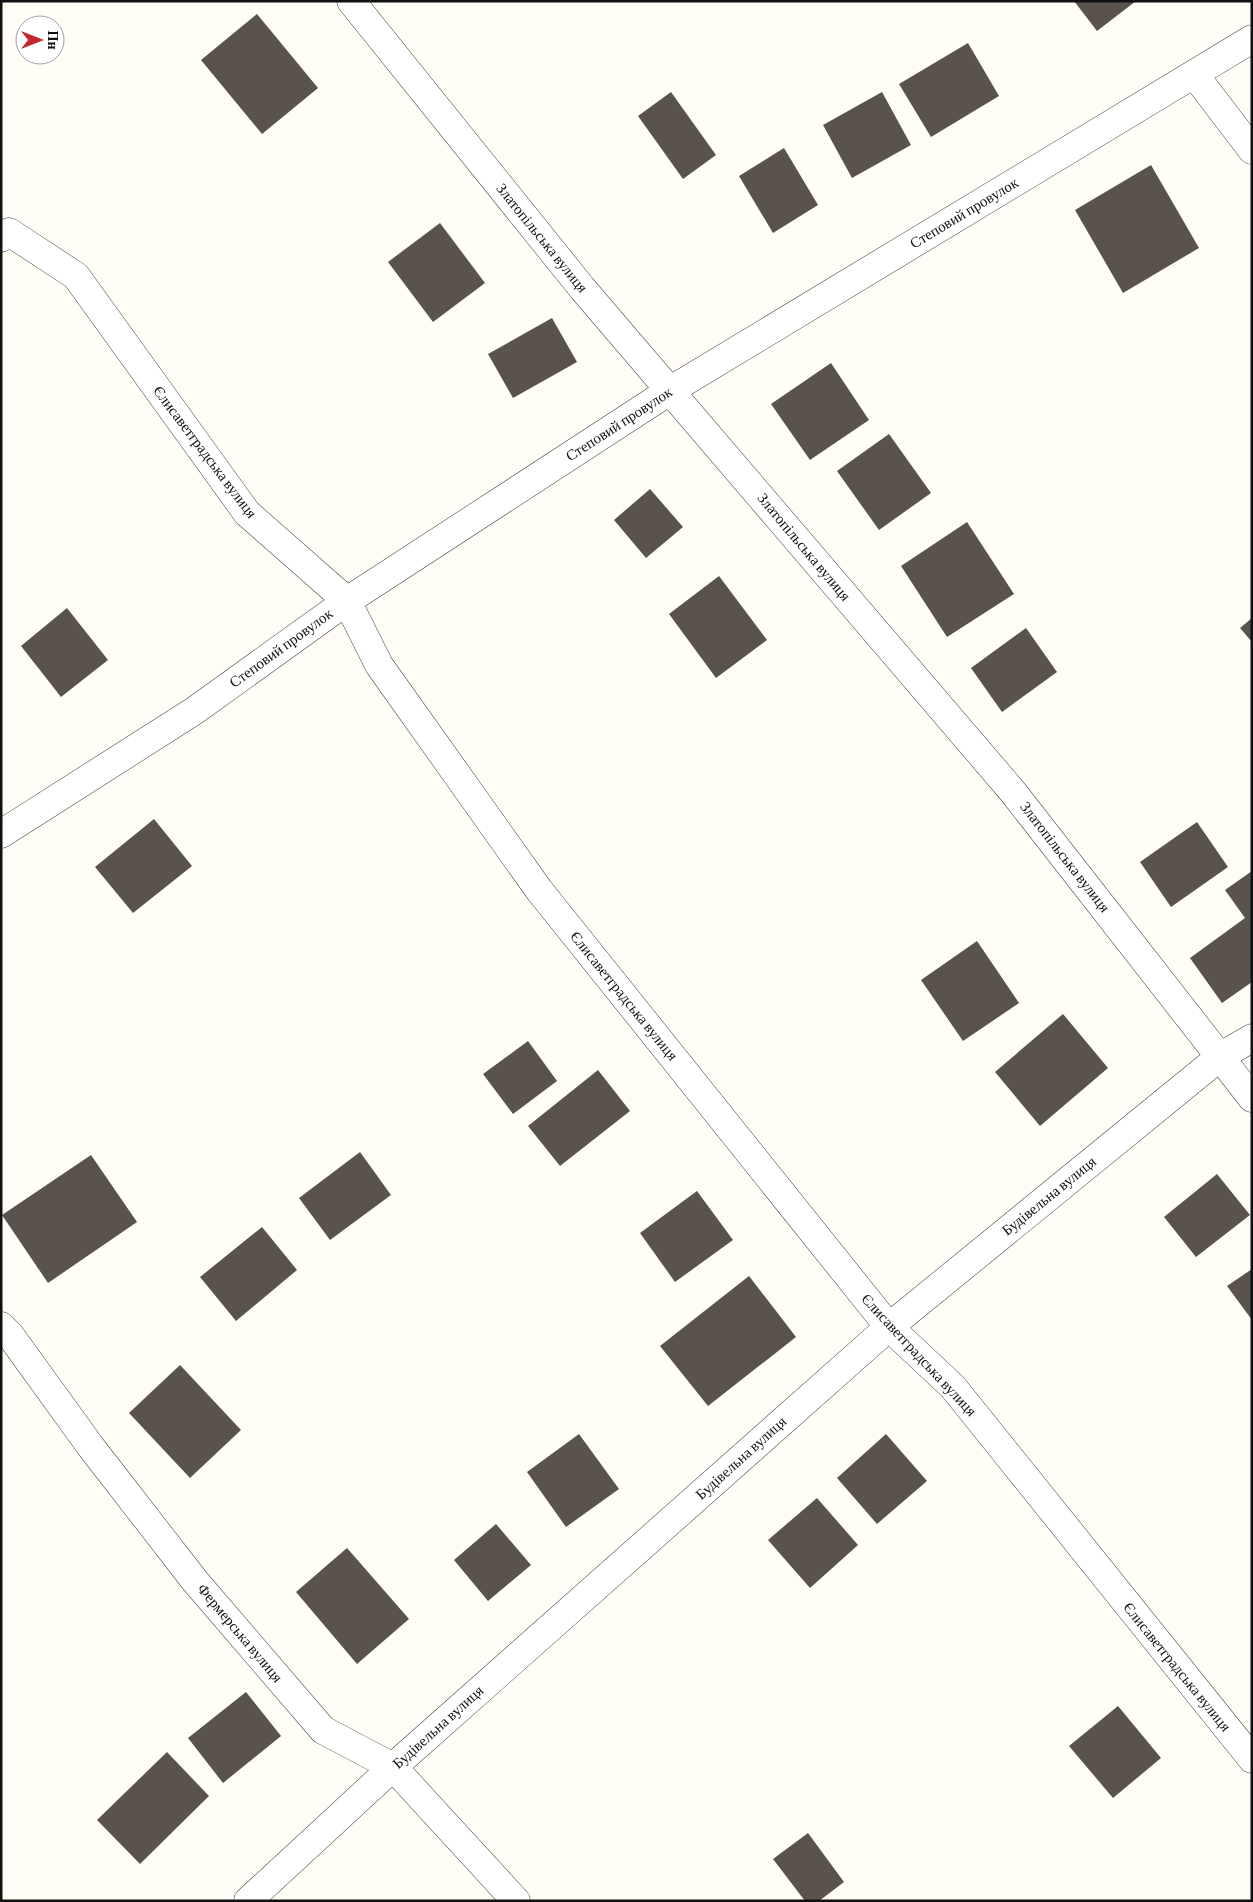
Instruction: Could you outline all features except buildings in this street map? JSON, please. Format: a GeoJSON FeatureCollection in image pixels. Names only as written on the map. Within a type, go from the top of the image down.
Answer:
{"type":"FeatureCollection","features":[{"type":"Feature","properties":{"kind":"street","name":"Златопільська вулиця"},"geometry":{"type":"LineString","coordinates":[[351,1],[582,288],[1013,792],[1252,1098]]}},
{"type":"Feature","properties":{"kind":"street","name":"Степовий провулок"},"geometry":{"type":"LineString","coordinates":[[1,834],[194,711],[347,601],[671,390],[1252,39]]}},
{"type":"Feature","properties":{"kind":"street"},"geometry":{"type":"LineString","coordinates":[[1194,74],[1252,150]]}},
{"type":"Feature","properties":{"kind":"street","name":"Єлисаветградська вулиця"},"geometry":{"type":"LineString","coordinates":[[5,235],[76,276],[247,512],[347,601],[379,665],[540,890],[889,1327],[953,1387],[1252,1759]]}},
{"type":"Feature","properties":{"kind":"street","name":"Будівельна вулиця"},"geometry":{"type":"LineString","coordinates":[[248,1901],[393,1767],[889,1327],[1221,1056],[1252,1038]]}},
{"type":"Feature","properties":{"kind":"street","name":"Фермерська вулиця"},"geometry":{"type":"LineString","coordinates":[[1,1326],[10,1335],[91,1447],[196,1581],[323,1730],[393,1767],[516,1901]]}}]}
